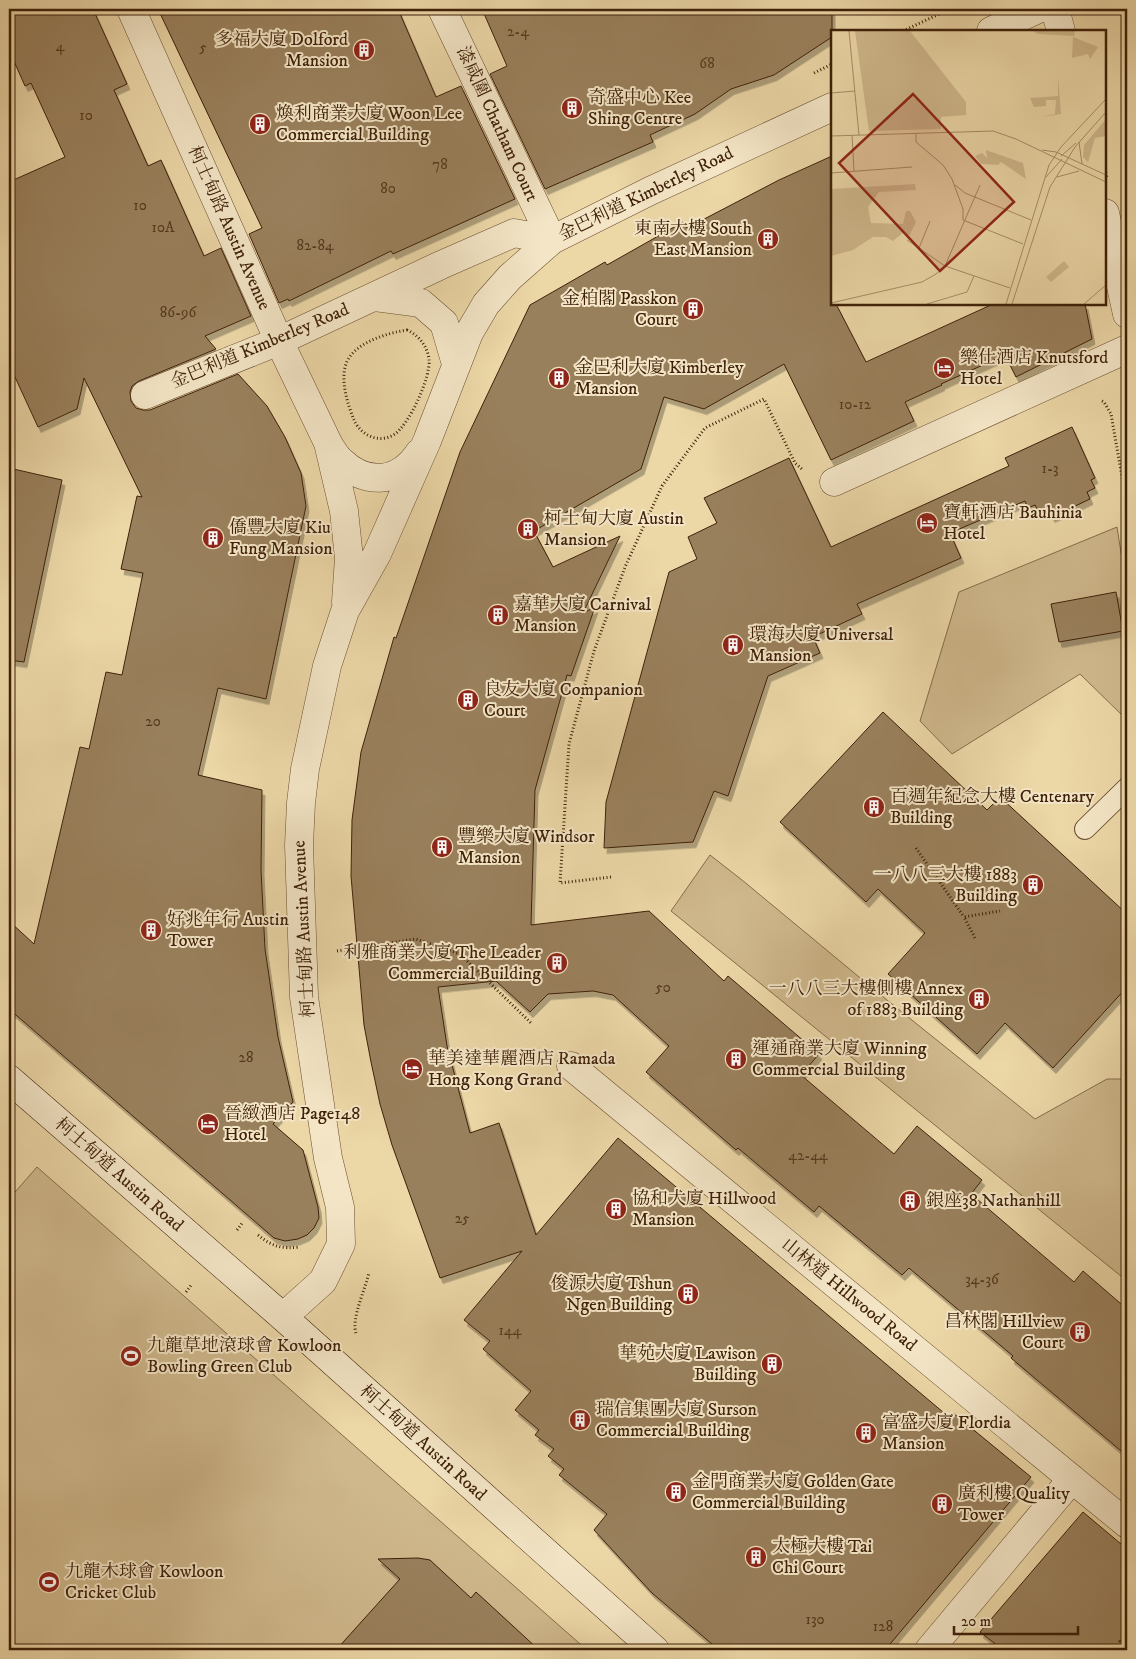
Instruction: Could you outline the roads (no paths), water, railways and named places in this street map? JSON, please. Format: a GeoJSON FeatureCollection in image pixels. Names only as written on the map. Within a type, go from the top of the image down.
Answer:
{"type":"FeatureCollection","features":[{"type":"Feature","properties":{"kind":"street","name":"柯士甸路 Austin Avenue"},"geometry":{"type":"LineString","coordinates":[[132,9],[279,341],[329,445],[340,460],[353,471],[370,478],[386,478],[399,473],[413,462],[427,441]]}},
{"type":"Feature","properties":{"kind":"street","name":"漆咸圍 Chatham Court"},"geometry":{"type":"LineString","coordinates":[[442,9],[552,240]]}},
{"type":"Feature","properties":{"kind":"street"},"geometry":{"type":"LineString","coordinates":[[994,30],[1038,9]]}},
{"type":"Feature","properties":{"kind":"street"},"geometry":{"type":"LineString","coordinates":[[1055,9],[1061,30]]}},
{"type":"Feature","properties":{"kind":"street","name":"金巴利道 Kimberley Road"},"geometry":{"type":"LineString","coordinates":[[145,395],[279,341],[441,265],[514,234],[552,240],[650,191],[831,107]]}},
{"type":"Feature","properties":{"kind":"street"},"geometry":{"type":"LineString","coordinates":[[1106,216],[1122,259],[1127,314]]}},
{"type":"Feature","properties":{"kind":"street","name":"柯士甸路 Austin Avenue"},"geometry":{"type":"LineString","coordinates":[[283,1317],[323,1281],[341,1244],[340,1207],[328,1158],[304,996],[299,845],[305,769],[326,666],[345,611],[377,554],[427,441],[469,333],[486,304],[510,277],[552,240]]}},
{"type":"Feature","properties":{"kind":"street"},"geometry":{"type":"LineString","coordinates":[[375,297],[421,303],[444,323],[456,364]]}},
{"type":"Feature","properties":{"kind":"street"},"geometry":{"type":"LineString","coordinates":[[834,482],[1127,349]]}},
{"type":"Feature","properties":{"kind":"street","name":"柯士甸路 Austin Avenue"},"geometry":{"type":"LineString","coordinates":[[329,445],[344,511],[349,558],[345,611]]}},
{"type":"Feature","properties":{"kind":"street","name":"山林道 Hillwood Road"},"geometry":{"type":"LineString","coordinates":[[571,1066],[1127,1524]]}},
{"type":"Feature","properties":{"kind":"street","name":"柯士甸道 Austin Road"},"geometry":{"type":"LineString","coordinates":[[9,1079],[283,1317],[655,1650]]}},
{"type":"Feature","properties":{"kind":"street"},"geometry":{"type":"LineString","coordinates":[[929,1650],[1072,1479]]}},
{"type":"Feature","properties":{"kind":"lane"},"geometry":{"type":"LineString","coordinates":[[1085,829],[1127,788]]}},
{"type":"Feature","properties":{"kind":"place","name":"多福大廈 Dolford Mansion"},"geometry":{"type":"Point","coordinates":[364,50]}},
{"type":"Feature","properties":{"kind":"place","name":"奇盛中心 Kee Shing Centre"},"geometry":{"type":"Point","coordinates":[572,108]}},
{"type":"Feature","properties":{"kind":"place","name":"煥利商業大廈 Woon Lee Commercial Building"},"geometry":{"type":"Point","coordinates":[260,124]}},
{"type":"Feature","properties":{"kind":"place","name":"東南大樓 South East Mansion"},"geometry":{"type":"Point","coordinates":[768,239]}},
{"type":"Feature","properties":{"kind":"place","name":"金柏閣 Passkon Court"},"geometry":{"type":"Point","coordinates":[693,309]}},
{"type":"Feature","properties":{"kind":"place","name":"樂仕酒店 Knutsford Hotel"},"geometry":{"type":"Point","coordinates":[944,368]}},
{"type":"Feature","properties":{"kind":"place","name":"金巴利大廈 Kimberley Mansion"},"geometry":{"type":"Point","coordinates":[559,378]}},
{"type":"Feature","properties":{"kind":"place","name":"寶軒酒店 Bauhinia Hotel"},"geometry":{"type":"Point","coordinates":[927,523]}},
{"type":"Feature","properties":{"kind":"place","name":"柯士甸大廈 Austin Mansion"},"geometry":{"type":"Point","coordinates":[528,529]}},
{"type":"Feature","properties":{"kind":"place","name":"僑豐大廈 Kiu Fung Mansion"},"geometry":{"type":"Point","coordinates":[213,538]}},
{"type":"Feature","properties":{"kind":"place","name":"嘉華大廈 Carnival Mansion"},"geometry":{"type":"Point","coordinates":[498,615]}},
{"type":"Feature","properties":{"kind":"place","name":"環海大廈 Universal Mansion"},"geometry":{"type":"Point","coordinates":[733,645]}},
{"type":"Feature","properties":{"kind":"place","name":"良友大廈 Companion Court"},"geometry":{"type":"Point","coordinates":[468,700]}},
{"type":"Feature","properties":{"kind":"place","name":"百週年紀念大樓 Centenary Building"},"geometry":{"type":"Point","coordinates":[874,807]}},
{"type":"Feature","properties":{"kind":"place","name":"豐樂大廈 Windsor Mansion"},"geometry":{"type":"Point","coordinates":[442,847]}},
{"type":"Feature","properties":{"kind":"place","name":"一八八三大樓 1883 Building"},"geometry":{"type":"Point","coordinates":[1033,885]}},
{"type":"Feature","properties":{"kind":"place","name":"好兆年行 Austin Tower"},"geometry":{"type":"Point","coordinates":[151,930]}},
{"type":"Feature","properties":{"kind":"place","name":"利雅商業大廈 The Leader Commercial Building"},"geometry":{"type":"Point","coordinates":[557,963]}},
{"type":"Feature","properties":{"kind":"place","name":"一八八三大樓側樓 Annex of 1883 Building"},"geometry":{"type":"Point","coordinates":[979,999]}},
{"type":"Feature","properties":{"kind":"place","name":"運通商業大廈 Winning Commercial Building"},"geometry":{"type":"Point","coordinates":[736,1059]}},
{"type":"Feature","properties":{"kind":"place","name":"華美達華麗酒店 Ramada Hong Kong Grand"},"geometry":{"type":"Point","coordinates":[412,1069]}},
{"type":"Feature","properties":{"kind":"place","name":"晉緻酒店 Page148 Hotel"},"geometry":{"type":"Point","coordinates":[208,1124]}},
{"type":"Feature","properties":{"kind":"place","name":"銀座38 Nathanhill"},"geometry":{"type":"Point","coordinates":[910,1201]}},
{"type":"Feature","properties":{"kind":"place","name":"協和大廈 Hillwood Mansion"},"geometry":{"type":"Point","coordinates":[616,1209]}},
{"type":"Feature","properties":{"kind":"place","name":"俊源大廈 Tshun Ngen Building"},"geometry":{"type":"Point","coordinates":[688,1294]}},
{"type":"Feature","properties":{"kind":"place","name":"昌林閣 Hillview Court"},"geometry":{"type":"Point","coordinates":[1080,1332]}},
{"type":"Feature","properties":{"kind":"place","name":"九龍草地滾球會 Kowloon Bowling Green Club"},"geometry":{"type":"Point","coordinates":[131,1356]}},
{"type":"Feature","properties":{"kind":"place","name":"華苑大廈 Lawison Building"},"geometry":{"type":"Point","coordinates":[772,1364]}},
{"type":"Feature","properties":{"kind":"place","name":"瑞信集團大廈 Surson Commercial Building"},"geometry":{"type":"Point","coordinates":[580,1420]}},
{"type":"Feature","properties":{"kind":"place","name":"富盛大廈 Flordia Mansion"},"geometry":{"type":"Point","coordinates":[866,1433]}},
{"type":"Feature","properties":{"kind":"place","name":"金門商業大廈 Golden Gate Commercial Building"},"geometry":{"type":"Point","coordinates":[676,1492]}},
{"type":"Feature","properties":{"kind":"place","name":"廣利樓 Quality Tower"},"geometry":{"type":"Point","coordinates":[942,1504]}},
{"type":"Feature","properties":{"kind":"place","name":"太極大樓 Tai Chi Court"},"geometry":{"type":"Point","coordinates":[756,1557]}},
{"type":"Feature","properties":{"kind":"place","name":"九龍木球會 Kowloon Cricket Club"},"geometry":{"type":"Point","coordinates":[49,1582]}}]}
